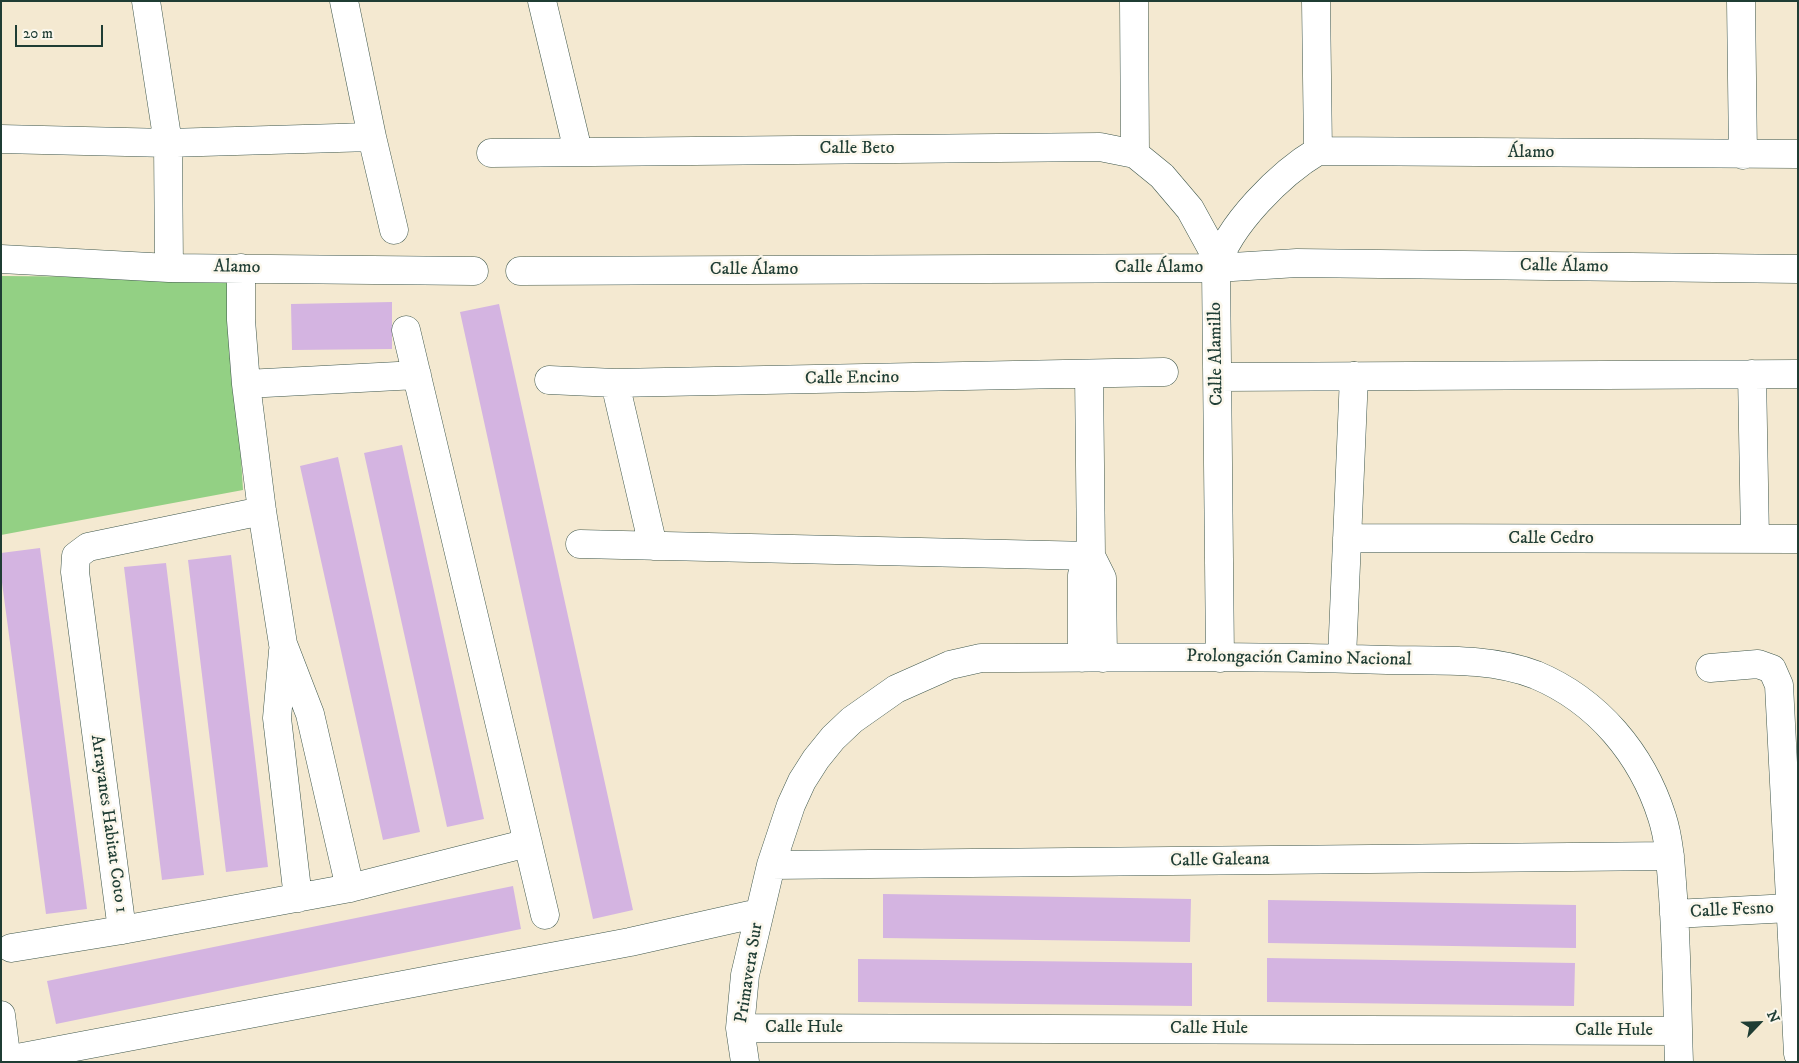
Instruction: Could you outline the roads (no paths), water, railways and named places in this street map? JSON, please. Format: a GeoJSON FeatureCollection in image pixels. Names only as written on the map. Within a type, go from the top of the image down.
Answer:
{"type":"FeatureCollection","features":[{"type":"Feature","properties":{"kind":"street"},"geometry":{"type":"LineString","coordinates":[[146,1],[168,143],[169,268]]}},
{"type":"Feature","properties":{"kind":"street"},"geometry":{"type":"LineString","coordinates":[[344,1],[372,137],[394,230]]}},
{"type":"Feature","properties":{"kind":"street"},"geometry":{"type":"LineString","coordinates":[[542,1],[578,151]]}},
{"type":"Feature","properties":{"kind":"street"},"geometry":{"type":"LineString","coordinates":[[1134,1],[1135,154]]}},
{"type":"Feature","properties":{"kind":"street"},"geometry":{"type":"LineString","coordinates":[[1316,1],[1318,151]]}},
{"type":"Feature","properties":{"kind":"street"},"geometry":{"type":"LineString","coordinates":[[1741,1],[1743,155]]}},
{"type":"Feature","properties":{"kind":"street"},"geometry":{"type":"LineString","coordinates":[[1,138],[168,143],[372,137]]}},
{"type":"Feature","properties":{"kind":"street","name":"Calle Beto"},"geometry":{"type":"LineString","coordinates":[[491,153],[1100,147],[1135,154],[1162,176],[1186,203],[1201,227],[1217,264]]}},
{"type":"Feature","properties":{"kind":"street","name":"Álamo"},"geometry":{"type":"LineString","coordinates":[[1318,151],[1798,154]]}},
{"type":"Feature","properties":{"kind":"street","name":"Calle Alamillo"},"geometry":{"type":"LineString","coordinates":[[1220,658],[1217,264],[1230,238],[1248,213],[1270,189],[1302,161],[1318,151]]}},
{"type":"Feature","properties":{"kind":"street","name":"Alamo"},"geometry":{"type":"LineString","coordinates":[[1,259],[169,268],[474,271]]}},
{"type":"Feature","properties":{"kind":"street","name":"Calle Álamo"},"geometry":{"type":"LineString","coordinates":[[520,271],[1297,263],[1798,270]]}},
{"type":"Feature","properties":{"kind":"street"},"geometry":{"type":"LineString","coordinates":[[241,268],[241,320],[246,384],[262,511],[283,644],[310,714],[350,888]]}},
{"type":"Feature","properties":{"kind":"street"},"geometry":{"type":"LineString","coordinates":[[406,330],[545,915]]}},
{"type":"Feature","properties":{"kind":"street","name":"Calle Encino"},"geometry":{"type":"LineString","coordinates":[[550,380],[615,384],[1164,372]]}},
{"type":"Feature","properties":{"kind":"street"},"geometry":{"type":"LineString","coordinates":[[1089,374],[1091,556],[1102,578],[1092,658]]}},
{"type":"Feature","properties":{"kind":"street"},"geometry":{"type":"LineString","coordinates":[[1752,374],[1755,539]]}},
{"type":"Feature","properties":{"kind":"street"},"geometry":{"type":"LineString","coordinates":[[1218,377],[1798,374]]}},
{"type":"Feature","properties":{"kind":"street"},"geometry":{"type":"LineString","coordinates":[[246,384],[417,375]]}},
{"type":"Feature","properties":{"kind":"street"},"geometry":{"type":"LineString","coordinates":[[1342,658],[1354,376]]}},
{"type":"Feature","properties":{"kind":"street"},"geometry":{"type":"LineString","coordinates":[[615,384],[653,546]]}},
{"type":"Feature","properties":{"kind":"street","name":"Arrayanes Habitat Coto 1"},"geometry":{"type":"LineString","coordinates":[[262,511],[88,548],[76,556],[75,572],[122,930],[350,888],[528,843]]}},
{"type":"Feature","properties":{"kind":"street","name":"Calle Cedro"},"geometry":{"type":"LineString","coordinates":[[1347,538],[1798,540]]}},
{"type":"Feature","properties":{"kind":"street"},"geometry":{"type":"LineString","coordinates":[[580,544],[1091,556]]}},
{"type":"Feature","properties":{"kind":"street"},"geometry":{"type":"LineString","coordinates":[[283,644],[277,718],[298,898]]}},
{"type":"Feature","properties":{"kind":"street","name":"Prolongación Camino Nacional"},"geometry":{"type":"LineString","coordinates":[[759,913],[771,865],[791,805],[802,781],[816,759],[833,738],[852,720],[896,689],[950,665],[980,658],[1342,658],[1483,663],[1535,675],[1559,686],[1582,701],[1603,718],[1623,740],[1639,765],[1662,818],[1670,856],[1679,1062]]}},
{"type":"Feature","properties":{"kind":"street","name":"Calle Fesno"},"geometry":{"type":"LineString","coordinates":[[1710,668],[1758,664],[1772,669],[1779,685],[1798,1054]]}},
{"type":"Feature","properties":{"kind":"street","name":"Calle Galeana"},"geometry":{"type":"LineString","coordinates":[[771,865],[1670,856]]}},
{"type":"Feature","properties":{"kind":"street","name":"Calle Fesno"},"geometry":{"type":"LineString","coordinates":[[1674,914],[1790,908]]}},
{"type":"Feature","properties":{"kind":"street"},"geometry":{"type":"LineString","coordinates":[[1,1015],[5,1060],[630,942],[759,913]]}},
{"type":"Feature","properties":{"kind":"street","name":"Primavera Sur"},"geometry":{"type":"LineString","coordinates":[[745,1062],[740,1028],[746,975],[759,913]]}},
{"type":"Feature","properties":{"kind":"street"},"geometry":{"type":"LineString","coordinates":[[11,948],[122,930]]}},
{"type":"Feature","properties":{"kind":"street","name":"Calle Hule"},"geometry":{"type":"LineString","coordinates":[[740,1028],[1678,1031]]}}]}
